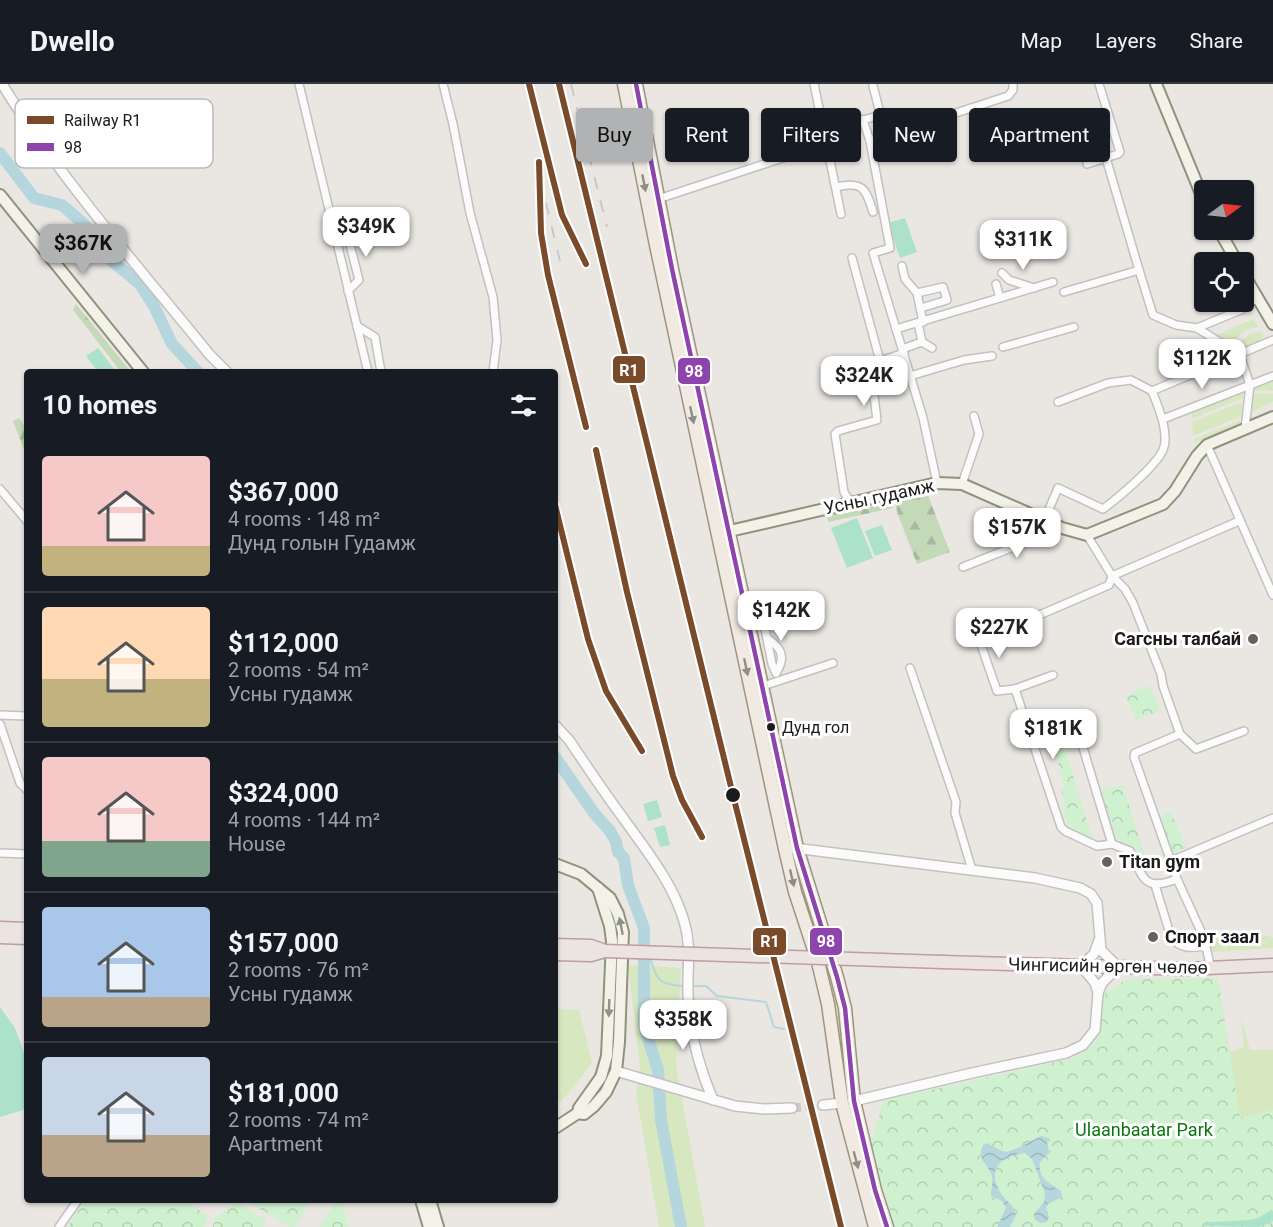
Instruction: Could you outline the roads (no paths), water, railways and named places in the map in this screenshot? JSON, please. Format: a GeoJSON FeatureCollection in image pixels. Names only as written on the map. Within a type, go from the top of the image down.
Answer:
{"type":"FeatureCollection","features":[{"type":"Feature","properties":{"kind":"highway"},"geometry":{"type":"LineString","coordinates":[[0,928],[24,929]]}},
{"type":"Feature","properties":{"kind":"highway"},"geometry":{"type":"LineString","coordinates":[[0,937],[24,938]]}},
{"type":"Feature","properties":{"kind":"highway"},"geometry":{"type":"LineString","coordinates":[[558,945],[591,946],[605,951]]}},
{"type":"Feature","properties":{"kind":"highway"},"geometry":{"type":"LineString","coordinates":[[558,954],[591,956],[605,951]]}},
{"type":"Feature","properties":{"kind":"highway","name":"Чингисийн өргөн чөлөө"},"geometry":{"type":"LineString","coordinates":[[605,951],[1211,969],[1273,965]]}},
{"type":"Feature","properties":{"kind":"main road"},"geometry":{"type":"LineString","coordinates":[[624,84],[660,267],[723,532],[763,686],[791,848],[795,892],[818,962],[875,1227]]}},
{"type":"Feature","properties":{"kind":"main road"},"geometry":{"type":"LineString","coordinates":[[636,84],[723,532],[791,848],[837,976],[845,1008],[849,1043],[848,1102],[862,1140],[887,1227]]}},
{"type":"Feature","properties":{"kind":"main road"},"geometry":{"type":"LineString","coordinates":[[1156,84],[1195,180]]}},
{"type":"Feature","properties":{"kind":"main road"},"geometry":{"type":"LineString","coordinates":[[1,197],[142,369]]}},
{"type":"Feature","properties":{"kind":"main road"},"geometry":{"type":"LineString","coordinates":[[660,267],[673,294],[675,294],[676,287]]}},
{"type":"Feature","properties":{"kind":"main road"},"geometry":{"type":"LineString","coordinates":[[1254,294],[1273,324]]}},
{"type":"Feature","properties":{"kind":"main road"},"geometry":{"type":"LineString","coordinates":[[1087,535],[1163,504],[1175,491],[1197,456],[1207,445],[1273,417]]}},
{"type":"Feature","properties":{"kind":"main road","name":"Усны гудамж"},"geometry":{"type":"LineString","coordinates":[[723,532],[937,483],[962,484],[1062,528],[1087,535]]}},
{"type":"Feature","properties":{"kind":"main road"},"geometry":{"type":"LineString","coordinates":[[558,865],[581,874],[610,898],[623,933],[616,1071],[609,1088],[594,1106],[558,1126]]}},
{"type":"Feature","properties":{"kind":"main road"},"geometry":{"type":"LineString","coordinates":[[578,1113],[579,1108],[601,1077],[607,1056],[612,941],[610,926],[598,888]]}},
{"type":"Feature","properties":{"kind":"main road"},"geometry":{"type":"LineString","coordinates":[[422,1203],[429,1227]]}},
{"type":"Feature","properties":{"kind":"main road"},"geometry":{"type":"LineString","coordinates":[[431,1203],[438,1227]]}},
{"type":"Feature","properties":{"kind":"street"},"geometry":{"type":"LineString","coordinates":[[2,84],[15,103]]}},
{"type":"Feature","properties":{"kind":"street"},"geometry":{"type":"LineString","coordinates":[[299,84],[367,369]]}},
{"type":"Feature","properties":{"kind":"street"},"geometry":{"type":"LineString","coordinates":[[442,84],[453,124],[468,204],[493,297],[497,340],[493,369]]}},
{"type":"Feature","properties":{"kind":"street"},"geometry":{"type":"LineString","coordinates":[[814,84],[819,108]]}},
{"type":"Feature","properties":{"kind":"street"},"geometry":{"type":"LineString","coordinates":[[975,108],[1008,96],[1013,90],[1013,84]]}},
{"type":"Feature","properties":{"kind":"street"},"geometry":{"type":"LineString","coordinates":[[1099,84],[1106,108]]}},
{"type":"Feature","properties":{"kind":"street"},"geometry":{"type":"LineString","coordinates":[[873,86],[879,108]]}},
{"type":"Feature","properties":{"kind":"street"},"geometry":{"type":"LineString","coordinates":[[873,117],[863,120],[870,141],[890,248],[873,253],[922,418],[937,483]]}},
{"type":"Feature","properties":{"kind":"street"},"geometry":{"type":"LineString","coordinates":[[1110,120],[1120,152],[1110,157]]}},
{"type":"Feature","properties":{"kind":"street"},"geometry":{"type":"LineString","coordinates":[[657,199],[770,162]]}},
{"type":"Feature","properties":{"kind":"street"},"geometry":{"type":"LineString","coordinates":[[831,162],[842,214]]}},
{"type":"Feature","properties":{"kind":"street"},"geometry":{"type":"LineString","coordinates":[[1087,164],[1093,162]]}},
{"type":"Feature","properties":{"kind":"street"},"geometry":{"type":"LineString","coordinates":[[1107,162],[1153,315],[1176,325],[1197,328],[1240,355],[1250,385],[1245,429]]}},
{"type":"Feature","properties":{"kind":"street"},"geometry":{"type":"LineString","coordinates":[[60,168],[209,354],[224,369]]}},
{"type":"Feature","properties":{"kind":"street"},"geometry":{"type":"LineString","coordinates":[[836,187],[849,184],[862,187],[866,190],[873,212]]}},
{"type":"Feature","properties":{"kind":"street"},"geometry":{"type":"LineString","coordinates":[[335,235],[350,241],[358,280],[348,291]]}},
{"type":"Feature","properties":{"kind":"street"},"geometry":{"type":"LineString","coordinates":[[852,258],[880,361]]}},
{"type":"Feature","properties":{"kind":"street"},"geometry":{"type":"LineString","coordinates":[[902,266],[905,279],[917,293],[921,308],[922,342]]}},
{"type":"Feature","properties":{"kind":"street"},"geometry":{"type":"LineString","coordinates":[[1064,292],[1139,270]]}},
{"type":"Feature","properties":{"kind":"street"},"geometry":{"type":"LineString","coordinates":[[1002,273],[1009,280],[1034,288]]}},
{"type":"Feature","properties":{"kind":"street"},"geometry":{"type":"LineString","coordinates":[[896,329],[1053,282]]}},
{"type":"Feature","properties":{"kind":"street"},"geometry":{"type":"LineString","coordinates":[[996,284],[1000,298]]}},
{"type":"Feature","properties":{"kind":"street"},"geometry":{"type":"LineString","coordinates":[[917,293],[943,287],[947,300],[921,308]]}},
{"type":"Feature","properties":{"kind":"street"},"geometry":{"type":"LineString","coordinates":[[1197,328],[1244,309],[1256,298]]}},
{"type":"Feature","properties":{"kind":"street"},"geometry":{"type":"LineString","coordinates":[[357,326],[375,337],[380,369]]}},
{"type":"Feature","properties":{"kind":"street"},"geometry":{"type":"LineString","coordinates":[[1003,347],[1074,327]]}},
{"type":"Feature","properties":{"kind":"street"},"geometry":{"type":"LineString","coordinates":[[1152,391],[1273,340]]}},
{"type":"Feature","properties":{"kind":"street"},"geometry":{"type":"LineString","coordinates":[[851,504],[844,492],[835,434],[838,431],[877,420],[871,372],[880,361],[922,342]]}},
{"type":"Feature","properties":{"kind":"street"},"geometry":{"type":"LineString","coordinates":[[922,342],[932,348]]}},
{"type":"Feature","properties":{"kind":"street"},"geometry":{"type":"LineString","coordinates":[[910,376],[964,360],[992,356]]}},
{"type":"Feature","properties":{"kind":"street"},"geometry":{"type":"LineString","coordinates":[[1163,419],[1273,376]]}},
{"type":"Feature","properties":{"kind":"street"},"geometry":{"type":"LineString","coordinates":[[1044,520],[1058,488],[1103,508],[1118,498],[1164,448],[1163,419],[1152,391],[1131,380],[1108,383],[1058,402]]}},
{"type":"Feature","properties":{"kind":"street"},"geometry":{"type":"LineString","coordinates":[[962,484],[979,434],[974,416]]}},
{"type":"Feature","properties":{"kind":"street"},"geometry":{"type":"LineString","coordinates":[[1207,445],[1273,594]]}},
{"type":"Feature","properties":{"kind":"street"},"geometry":{"type":"LineString","coordinates":[[0,489],[24,517]]}},
{"type":"Feature","properties":{"kind":"street"},"geometry":{"type":"LineString","coordinates":[[1000,632],[1109,585],[1112,576],[1239,521]]}},
{"type":"Feature","properties":{"kind":"street"},"geometry":{"type":"LineString","coordinates":[[963,567],[1062,528]]}},
{"type":"Feature","properties":{"kind":"street"},"geometry":{"type":"LineString","coordinates":[[1087,535],[1112,576],[1125,589],[1133,603],[1161,674],[1162,686],[1180,734],[1196,749],[1244,731]]}},
{"type":"Feature","properties":{"kind":"street"},"geometry":{"type":"LineString","coordinates":[[763,619],[772,664],[777,673],[783,654],[778,646],[768,639]]}},
{"type":"Feature","properties":{"kind":"street"},"geometry":{"type":"LineString","coordinates":[[978,636],[997,691],[1015,689],[1053,675]]}},
{"type":"Feature","properties":{"kind":"street"},"geometry":{"type":"LineString","coordinates":[[763,686],[833,663]]}},
{"type":"Feature","properties":{"kind":"street"},"geometry":{"type":"LineString","coordinates":[[910,668],[956,802],[954,813],[972,870]]}},
{"type":"Feature","properties":{"kind":"street"},"geometry":{"type":"LineString","coordinates":[[1015,689],[1061,827],[1097,846],[1112,844],[1130,851],[1140,873],[1148,882],[1161,885],[1177,879]]}},
{"type":"Feature","properties":{"kind":"street"},"geometry":{"type":"LineString","coordinates":[[0,715],[24,716]]}},
{"type":"Feature","properties":{"kind":"street"},"geometry":{"type":"LineString","coordinates":[[0,724],[20,783],[24,787]]}},
{"type":"Feature","properties":{"kind":"street"},"geometry":{"type":"LineString","coordinates":[[558,728],[569,740],[651,857],[675,899],[684,921],[690,948],[688,994],[694,1042],[713,1100]]}},
{"type":"Feature","properties":{"kind":"street"},"geometry":{"type":"LineString","coordinates":[[1180,734],[1135,753],[1134,756],[1177,879],[1206,946],[1211,969]]}},
{"type":"Feature","properties":{"kind":"street"},"geometry":{"type":"LineString","coordinates":[[1081,741],[1112,844]]}},
{"type":"Feature","properties":{"kind":"street"},"geometry":{"type":"LineString","coordinates":[[1171,861],[1273,818]]}},
{"type":"Feature","properties":{"kind":"street"},"geometry":{"type":"LineString","coordinates":[[791,848],[1035,878],[1080,888],[1091,894],[1097,903],[1101,950],[1118,967],[1102,984],[1098,993],[1095,1030],[1083,1045],[1066,1053],[848,1102],[823,1105]]}},
{"type":"Feature","properties":{"kind":"street"},"geometry":{"type":"LineString","coordinates":[[0,853],[24,854]]}},
{"type":"Feature","properties":{"kind":"street"},"geometry":{"type":"LineString","coordinates":[[1155,885],[1171,937],[1175,942],[1179,946],[1191,948],[1206,946]]}},
{"type":"Feature","properties":{"kind":"street"},"geometry":{"type":"LineString","coordinates":[[1098,993],[1095,983],[1081,966],[1094,954],[1099,938]]}},
{"type":"Feature","properties":{"kind":"street"},"geometry":{"type":"LineString","coordinates":[[616,1071],[735,1106],[764,1109],[792,1108]]}},
{"type":"Feature","properties":{"kind":"street"},"geometry":{"type":"LineString","coordinates":[[59,1227],[76,1203]]}},
{"type":"Feature","properties":{"kind":"water"},"geometry":{"type":"Polygon","coordinates":[[[1041,1136],[1049,1138],[1050,1141],[1047,1142],[1049,1151],[1052,1150],[1040,1162],[1041,1173],[1045,1180],[1061,1191],[1062,1197],[1048,1204],[1047,1222],[1041,1223],[1035,1220],[1034,1214],[1044,1202],[1045,1193],[1032,1159],[1025,1153],[1010,1157],[999,1164],[995,1176],[1000,1192],[1016,1215],[1010,1227],[997,1227],[1006,1208],[1002,1201],[991,1196],[992,1176],[981,1155],[983,1145],[987,1143],[1007,1152],[1041,1136]]]}},
{"type":"Feature","properties":{"kind":"waterway","name":"Дунд гол"},"geometry":{"type":"LineString","coordinates":[[0,153],[34,198],[62,205],[85,225],[111,260],[139,283],[154,306],[172,344],[195,369]]}},
{"type":"Feature","properties":{"kind":"waterway","name":"Дунд гол"},"geometry":{"type":"LineString","coordinates":[[558,761],[616,842],[618,852],[624,858],[628,885],[644,928],[644,1026],[658,1070],[661,1120],[681,1227]]}},
{"type":"Feature","properties":{"kind":"waterway","name":"Дунд гол"},"geometry":{"type":"LineString","coordinates":[[643,939],[647,948]]}},
{"type":"Feature","properties":{"kind":"waterway"},"geometry":{"type":"LineString","coordinates":[[650,957],[660,980],[684,986]]}},
{"type":"Feature","properties":{"kind":"waterway"},"geometry":{"type":"LineString","coordinates":[[689,986],[706,986],[717,996],[766,1002],[774,1027],[784,1029]]}},
{"type":"Feature","properties":{"kind":"tunnel"},"geometry":{"type":"LineString","coordinates":[[792,1108],[823,1105]]}},
{"type":"Feature","properties":{"kind":"railway"},"geometry":{"type":"LineString","coordinates":[[529,84],[562,215],[586,264]]}},
{"type":"Feature","properties":{"kind":"railway"},"geometry":{"type":"LineString","coordinates":[[571,84],[607,227]]}},
{"type":"Feature","properties":{"kind":"railway"},"geometry":{"type":"LineString","coordinates":[[539,162],[541,233],[548,275],[586,427]]}},
{"type":"Feature","properties":{"kind":"railway"},"geometry":{"type":"LineString","coordinates":[[546,203],[560,261]]}},
{"type":"Feature","properties":{"kind":"railway"},"geometry":{"type":"LineString","coordinates":[[596,450],[627,592],[673,776],[682,800],[702,837]]}},
{"type":"Feature","properties":{"kind":"railway"},"geometry":{"type":"LineString","coordinates":[[558,517],[588,639],[606,691],[642,751]]}},
{"type":"Feature","properties":{"kind":"rail line","name":"R1"},"geometry":{"type":"LineString","coordinates":[[529,84],[562,215],[586,264]]}},
{"type":"Feature","properties":{"kind":"rail line","name":"R1"},"geometry":{"type":"LineString","coordinates":[[559,84],[841,1227]]}},
{"type":"Feature","properties":{"kind":"rail line","name":"R1"},"geometry":{"type":"LineString","coordinates":[[539,162],[541,233],[548,275],[586,427]]}},
{"type":"Feature","properties":{"kind":"rail line","name":"R1"},"geometry":{"type":"LineString","coordinates":[[596,450],[627,592],[673,776],[682,800],[702,837]]}},
{"type":"Feature","properties":{"kind":"rail line","name":"R1"},"geometry":{"type":"LineString","coordinates":[[558,517],[588,639],[606,691],[642,751]]}},
{"type":"Feature","properties":{"kind":"place","name":"Сагсны талбай"},"geometry":{"type":"Point","coordinates":[1253,639]}},
{"type":"Feature","properties":{"kind":"place","name":"Дунд гол"},"geometry":{"type":"Point","coordinates":[771,727]}},
{"type":"Feature","properties":{"kind":"place","name":"Titan gym"},"geometry":{"type":"Point","coordinates":[1107,862]}},
{"type":"Feature","properties":{"kind":"place","name":"Спорт заал"},"geometry":{"type":"Point","coordinates":[1153,937]}},
{"type":"Feature","properties":{"kind":"park label","name":"Ulaanbaatar Park"},"geometry":{"type":"Point","coordinates":[1144,1130]}}]}
